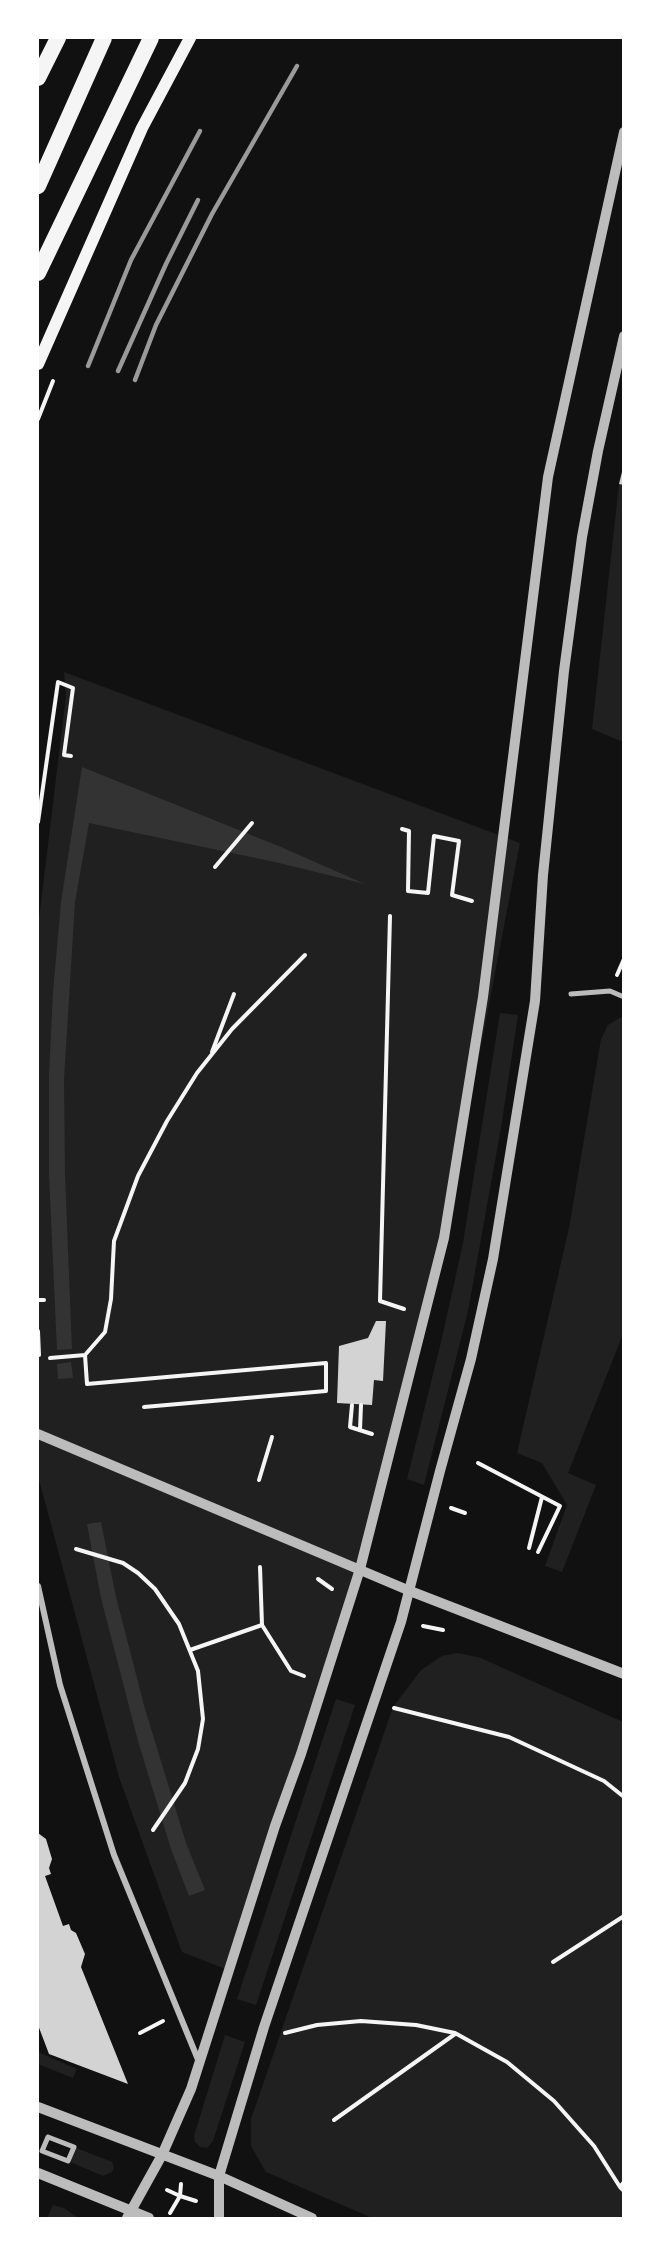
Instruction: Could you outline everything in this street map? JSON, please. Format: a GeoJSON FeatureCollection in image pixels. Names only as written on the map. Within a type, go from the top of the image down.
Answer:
{"type":"FeatureCollection","features":[{"type":"Feature","properties":{"kind":"highway"},"geometry":{"type":"LineString","coordinates":[[38,78],[58,38]]}},
{"type":"Feature","properties":{"kind":"highway"},"geometry":{"type":"LineString","coordinates":[[38,186],[104,38]]}},
{"type":"Feature","properties":{"kind":"highway"},"geometry":{"type":"LineString","coordinates":[[38,273],[151,38]]}},
{"type":"Feature","properties":{"kind":"main road"},"geometry":{"type":"LineString","coordinates":[[38,364],[142,128],[190,38]]}},
{"type":"Feature","properties":{"kind":"street"},"geometry":{"type":"LineString","coordinates":[[129,2215],[162,2155],[200,2064],[275,1826],[301,1754],[360,1569],[444,1238],[483,997],[548,477],[624,132]]}},
{"type":"Feature","properties":{"kind":"street"},"geometry":{"type":"LineString","coordinates":[[219,2218],[219,2176],[264,2027],[402,1622],[471,1359],[493,1259],[536,1001],[543,875],[564,671],[582,537],[598,451],[624,336]]}},
{"type":"Feature","properties":{"kind":"street"},"geometry":{"type":"LineString","coordinates":[[571,994],[610,991],[624,997]]}},
{"type":"Feature","properties":{"kind":"street"},"geometry":{"type":"LineString","coordinates":[[38,1434],[410,1592],[624,1674]]}},
{"type":"Feature","properties":{"kind":"street"},"geometry":{"type":"LineString","coordinates":[[38,1586],[60,1685],[114,1855],[200,2064]]}},
{"type":"Feature","properties":{"kind":"street"},"geometry":{"type":"LineString","coordinates":[[38,2107],[219,2176],[312,2218]]}},
{"type":"Feature","properties":{"kind":"street"},"geometry":{"type":"LineString","coordinates":[[48,2137],[74,2147],[68,2161],[42,2151],[48,2137]]}},
{"type":"Feature","properties":{"kind":"street"},"geometry":{"type":"LineString","coordinates":[[38,2174],[129,2215],[149,2218]]}},
{"type":"Feature","properties":{"kind":"path"},"geometry":{"type":"LineString","coordinates":[[38,822],[58,682],[74,688],[64,755],[71,756]]}},
{"type":"Feature","properties":{"kind":"path"},"geometry":{"type":"LineString","coordinates":[[215,867],[252,824]]}},
{"type":"Feature","properties":{"kind":"path"},"geometry":{"type":"LineString","coordinates":[[402,829],[409,831],[408,891],[428,893],[434,836],[459,841],[452,895],[472,901]]}},
{"type":"Feature","properties":{"kind":"path"},"geometry":{"type":"LineString","coordinates":[[390,916],[380,1301],[406,1310]]}},
{"type":"Feature","properties":{"kind":"path"},"geometry":{"type":"LineString","coordinates":[[50,1358],[85,1355],[105,1332],[111,1299],[114,1241],[138,1176],[167,1121],[196,1073],[210,1056],[254,1005],[305,955]]}},
{"type":"Feature","properties":{"kind":"path"},"geometry":{"type":"LineString","coordinates":[[210,1056],[234,994]]}},
{"type":"Feature","properties":{"kind":"path"},"geometry":{"type":"LineString","coordinates":[[38,1300],[44,1300]]}},
{"type":"Feature","properties":{"kind":"path"},"geometry":{"type":"LineString","coordinates":[[38,1331],[39,1354]]}},
{"type":"Feature","properties":{"kind":"path"},"geometry":{"type":"LineString","coordinates":[[85,1355],[87,1384],[326,1363],[326,1391],[144,1407]]}},
{"type":"Feature","properties":{"kind":"path"},"geometry":{"type":"LineString","coordinates":[[352,1405],[350,1427],[376,1435]]}},
{"type":"Feature","properties":{"kind":"path"},"geometry":{"type":"LineString","coordinates":[[360,1430],[361,1405]]}},
{"type":"Feature","properties":{"kind":"path"},"geometry":{"type":"LineString","coordinates":[[259,1480],[272,1437]]}},
{"type":"Feature","properties":{"kind":"path"},"geometry":{"type":"LineString","coordinates":[[478,1463],[560,1506],[538,1552]]}},
{"type":"Feature","properties":{"kind":"path"},"geometry":{"type":"LineString","coordinates":[[529,1548],[543,1497]]}},
{"type":"Feature","properties":{"kind":"path"},"geometry":{"type":"LineString","coordinates":[[76,1549],[123,1563],[155,1589],[179,1624],[198,1671],[203,1719],[198,1749],[185,1783],[153,1830]]}},
{"type":"Feature","properties":{"kind":"path"},"geometry":{"type":"LineString","coordinates":[[260,1567],[262,1625],[291,1671],[305,1676]]}},
{"type":"Feature","properties":{"kind":"path"},"geometry":{"type":"LineString","coordinates":[[190,1650],[262,1625]]}},
{"type":"Feature","properties":{"kind":"path"},"geometry":{"type":"LineString","coordinates":[[393,1707],[509,1737],[604,1781],[624,1797]]}},
{"type":"Feature","properties":{"kind":"path"},"geometry":{"type":"LineString","coordinates":[[553,1962],[624,1916]]}},
{"type":"Feature","properties":{"kind":"path"},"geometry":{"type":"LineString","coordinates":[[140,2033],[163,2021]]}},
{"type":"Feature","properties":{"kind":"path"},"geometry":{"type":"LineString","coordinates":[[284,2033],[317,2025],[361,2021],[416,2025],[455,2033],[507,2062],[554,2101],[594,2146],[622,2189]]}},
{"type":"Feature","properties":{"kind":"path"},"geometry":{"type":"LineString","coordinates":[[334,2120],[455,2033]]}},
{"type":"Feature","properties":{"kind":"path"},"geometry":{"type":"LineString","coordinates":[[148,2181],[180,2196],[219,2206]]}},
{"type":"Feature","properties":{"kind":"path"},"geometry":{"type":"LineString","coordinates":[[622,2189],[624,2182]]}},
{"type":"Feature","properties":{"kind":"shaded area"},"geometry":{"type":"Polygon","coordinates":[[[623,465],[623,742],[592,729],[623,465]]]}},
{"type":"Feature","properties":{"kind":"shaded area"},"geometry":{"type":"Polygon","coordinates":[[[64,672],[520,843],[444,1238],[360,1569],[228,1970],[182,1952],[119,1777],[38,1476],[38,927],[66,696],[64,672]]]}},
{"type":"Feature","properties":{"kind":"shaded area"},"geometry":{"type":"Polygon","coordinates":[[[82,767],[281,847],[365,884],[275,862],[89,823],[75,902],[64,1079],[65,1175],[72,1349],[57,1350],[49,1174],[49,1075],[61,902],[82,767]]]}},
{"type":"Feature","properties":{"kind":"shaded area"},"geometry":{"type":"Polygon","coordinates":[[[500,1013],[518,1015],[501,1128],[468,1311],[424,1485],[407,1479],[463,1243],[500,1013]]]}},
{"type":"Feature","properties":{"kind":"shaded area"},"geometry":{"type":"Polygon","coordinates":[[[623,1016],[623,1334],[568,1473],[596,1485],[562,1572],[545,1566],[567,1505],[542,1463],[517,1453],[569,1228],[601,1039],[608,1025],[623,1016]]]}},
{"type":"Feature","properties":{"kind":"shaded area"},"geometry":{"type":"Polygon","coordinates":[[[71,1362],[73,1378],[58,1379],[57,1364],[71,1362]]]}},
{"type":"Feature","properties":{"kind":"shaded area"},"geometry":{"type":"Polygon","coordinates":[[[101,1522],[116,1597],[145,1709],[186,1843],[205,1890],[189,1896],[171,1849],[138,1741],[101,1598],[87,1524],[101,1522]]]}},
{"type":"Feature","properties":{"kind":"shaded area"},"geometry":{"type":"Polygon","coordinates":[[[458,1653],[481,1658],[623,1722],[623,2218],[372,2218],[266,2172],[251,2146],[251,2119],[393,1707],[421,1670],[442,1656],[458,1653]]]}},
{"type":"Feature","properties":{"kind":"shaded area"},"geometry":{"type":"Polygon","coordinates":[[[336,1699],[355,1705],[256,2005],[237,1999],[336,1699]]]}},
{"type":"Feature","properties":{"kind":"shaded area"},"geometry":{"type":"Polygon","coordinates":[[[225,2035],[245,2042],[213,2141],[207,2148],[200,2147],[195,2142],[194,2136],[225,2035]]]}},
{"type":"Feature","properties":{"kind":"shaded area"},"geometry":{"type":"Polygon","coordinates":[[[38,2052],[77,2069],[73,2078],[38,2064],[38,2052]]]}},
{"type":"Feature","properties":{"kind":"shaded area"},"geometry":{"type":"Polygon","coordinates":[[[74,2147],[112,2162],[114,2167],[112,2172],[103,2176],[68,2161],[74,2147]]]}},
{"type":"Feature","properties":{"kind":"shaded area"},"geometry":{"type":"Polygon","coordinates":[[[53,2205],[64,2208],[78,2218],[47,2218],[53,2205]]]}},
{"type":"Feature","properties":{"kind":"building"},"geometry":{"type":"Polygon","coordinates":[[[624,468],[624,485],[619,484],[624,468]]]}},
{"type":"Feature","properties":{"kind":"building"},"geometry":{"type":"Polygon","coordinates":[[[376,1321],[386,1321],[383,1381],[374,1380],[372,1405],[337,1403],[339,1346],[368,1338],[376,1321]]]}},
{"type":"Feature","properties":{"kind":"building"},"geometry":{"type":"Polygon","coordinates":[[[38,1833],[46,1839],[52,1859],[49,1868],[51,1874],[45,1876],[63,1926],[69,1924],[71,1930],[76,1933],[85,1954],[81,1967],[128,2084],[49,2054],[38,2025],[38,1833]]]}},
{"type":"Feature","properties":{"kind":"railway"},"geometry":{"type":"LineString","coordinates":[[135,380],[156,325],[212,214],[297,66]]}},
{"type":"Feature","properties":{"kind":"railway"},"geometry":{"type":"LineString","coordinates":[[88,366],[131,260],[200,131]]}},
{"type":"Feature","properties":{"kind":"railway"},"geometry":{"type":"LineString","coordinates":[[118,371],[166,264],[198,200]]}}]}
